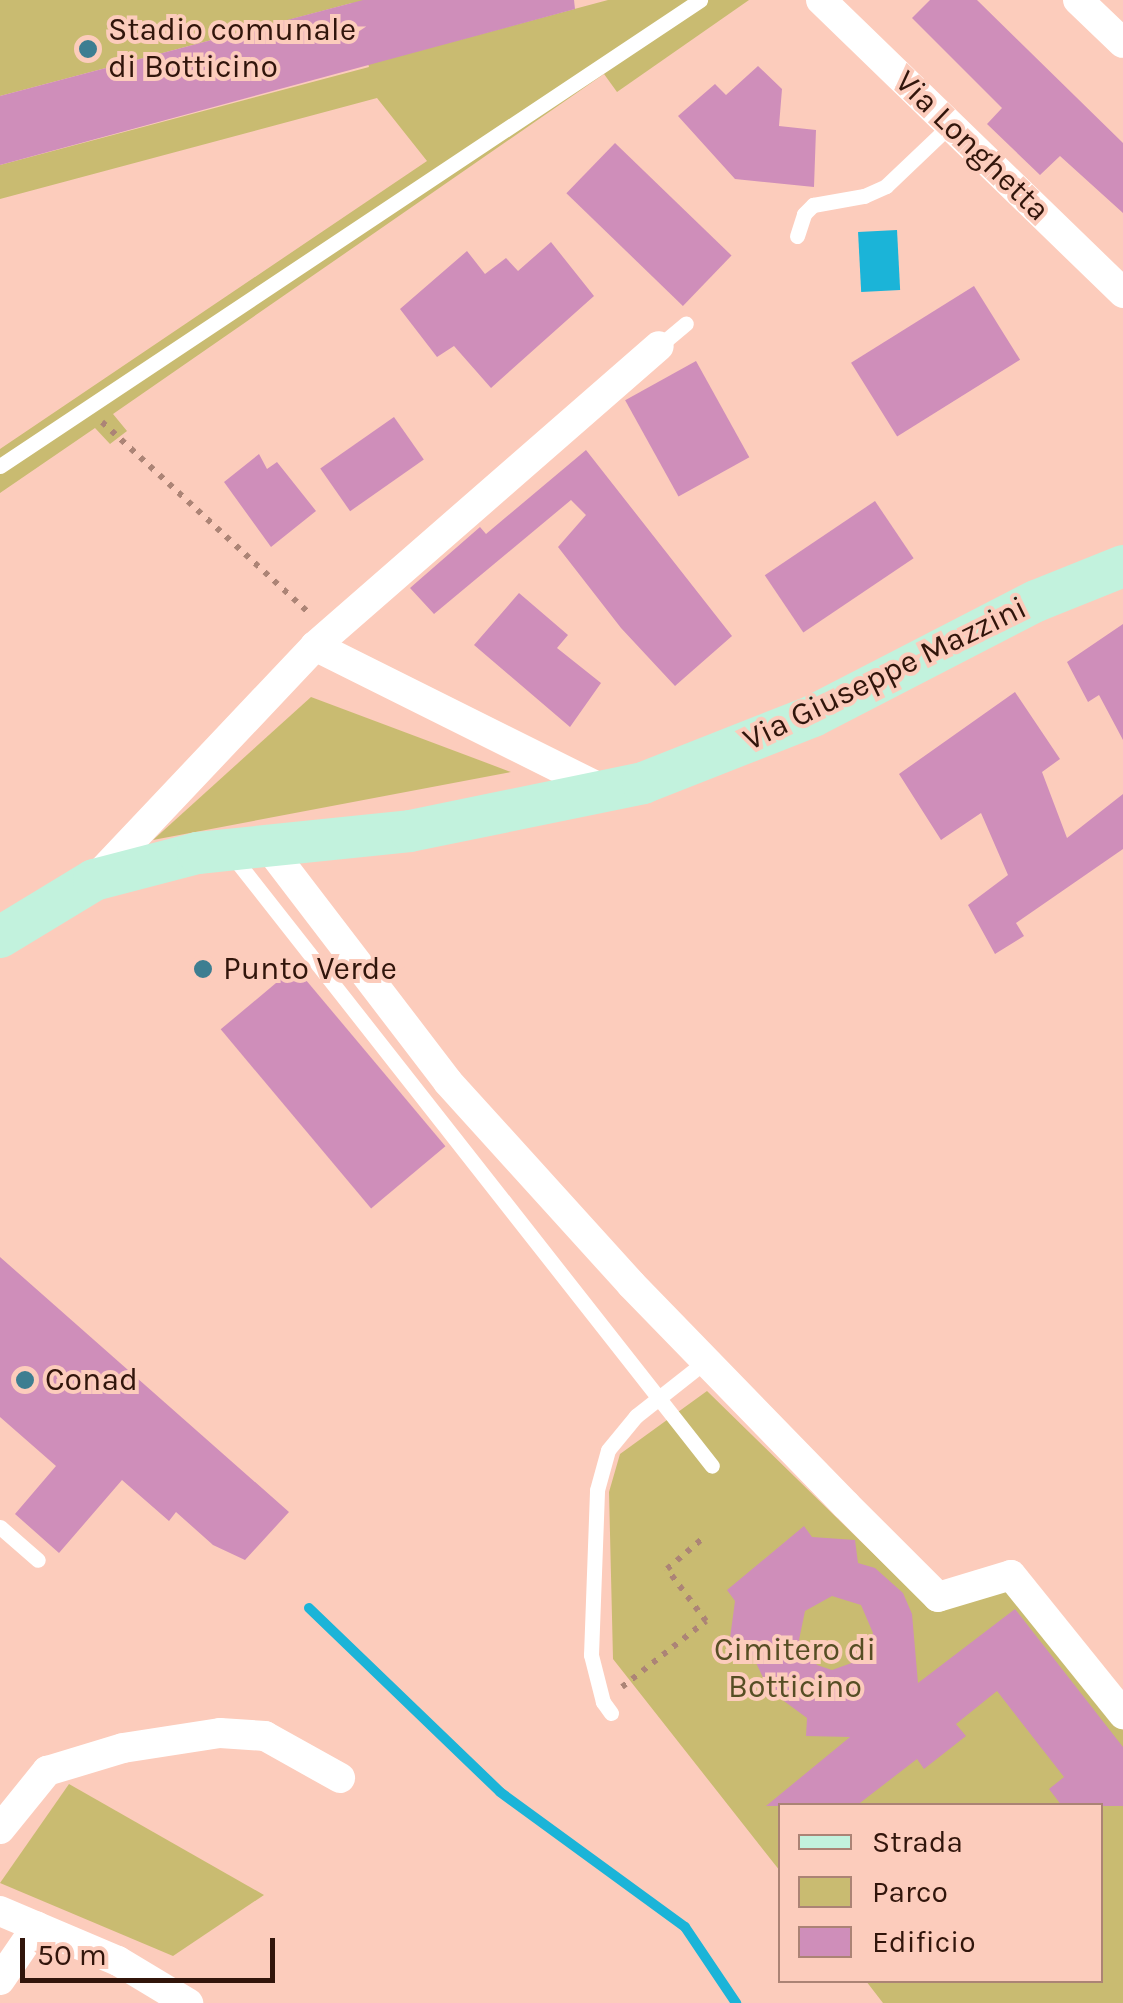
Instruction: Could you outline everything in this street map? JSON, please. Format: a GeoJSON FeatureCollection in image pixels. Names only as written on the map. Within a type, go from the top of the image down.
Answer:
{"type":"FeatureCollection","features":[{"type":"Feature","properties":{"kind":"street","name":"Via Longhetta"},"geometry":{"type":"LineString","coordinates":[[821,0],[1123,293]]}},
{"type":"Feature","properties":{"kind":"street"},"geometry":{"type":"LineString","coordinates":[[1078,0],[1115,22]]}},
{"type":"Feature","properties":{"kind":"street","name":"Via Giuseppe Mazzini"},"geometry":{"type":"LineString","coordinates":[[0,936],[94,880],[323,639],[659,346]]}},
{"type":"Feature","properties":{"kind":"street","name":"Via Giuseppe Mazzini"},"geometry":{"type":"LineString","coordinates":[[94,880],[198,853],[410,831],[610,793],[813,716],[1036,601],[1117,572]]}},
{"type":"Feature","properties":{"kind":"street"},"geometry":{"type":"LineString","coordinates":[[323,639],[610,793]]}},
{"type":"Feature","properties":{"kind":"street"},"geometry":{"type":"LineString","coordinates":[[249,850],[448,1082],[706,1361],[938,1597],[1012,1574],[1123,1714]]}},
{"type":"Feature","properties":{"kind":"street"},"geometry":{"type":"LineString","coordinates":[[0,1829],[47,1772],[123,1748],[220,1733],[264,1736],[340,1778]]}},
{"type":"Feature","properties":{"kind":"street"},"geometry":{"type":"LineString","coordinates":[[0,1911],[118,1962],[188,2003]]}},
{"type":"Feature","properties":{"kind":"street"},"geometry":{"type":"LineString","coordinates":[[0,1980],[37,1926]]}},
{"type":"Feature","properties":{"kind":"lane"},"geometry":{"type":"LineString","coordinates":[[0,466],[65,414],[87,408],[418,178],[700,0]]}},
{"type":"Feature","properties":{"kind":"lane"},"geometry":{"type":"LineString","coordinates":[[798,236],[804,214],[813,205],[864,196],[886,186],[950,126]]}},
{"type":"Feature","properties":{"kind":"lane"},"geometry":{"type":"LineString","coordinates":[[659,346],[686,322]]}},
{"type":"Feature","properties":{"kind":"lane"},"geometry":{"type":"LineString","coordinates":[[249,850],[712,1466]]}},
{"type":"Feature","properties":{"kind":"lane"},"geometry":{"type":"LineString","coordinates":[[607,1707],[590,1655],[597,1490],[608,1450],[658,1398],[706,1361]]}},
{"type":"Feature","properties":{"kind":"lane"},"geometry":{"type":"LineString","coordinates":[[0,1526],[38,1560]]}},
{"type":"Feature","properties":{"kind":"path"},"geometry":{"type":"LineString","coordinates":[[87,408],[323,639]]}},
{"type":"Feature","properties":{"kind":"path"},"geometry":{"type":"LineString","coordinates":[[607,1707],[706,1621],[666,1569],[702,1539]]}},
{"type":"Feature","properties":{"kind":"green space"},"geometry":{"type":"Polygon","coordinates":[[[0,0],[368,0],[384,60],[608,0],[749,0],[617,92],[604,74],[113,414],[127,431],[110,444],[95,428],[0,493],[0,449],[427,161],[377,98],[0,199],[0,165],[369,67],[352,3],[0,96],[0,0]]]}},
{"type":"Feature","properties":{"kind":"green space"},"geometry":{"type":"Polygon","coordinates":[[[311,697],[511,772],[153,840],[311,697]]]}},
{"type":"Feature","properties":{"kind":"green space","name":"Cimitero di Botticino"},"geometry":{"type":"Polygon","coordinates":[[[707,1391],[929,1608],[1012,1583],[1123,1730],[1123,2003],[883,2003],[868,1983],[1103,1983],[1103,1803],[778,1803],[778,1868],[613,1659],[609,1492],[620,1454],[707,1391]]]}},
{"type":"Feature","properties":{"kind":"green space"},"geometry":{"type":"Polygon","coordinates":[[[69,1784],[264,1895],[173,1956],[0,1883],[69,1784]]]}},
{"type":"Feature","properties":{"kind":"water"},"geometry":{"type":"Polygon","coordinates":[[[897,230],[900,290],[861,292],[858,232],[897,230]]]}},
{"type":"Feature","properties":{"kind":"building"},"geometry":{"type":"Polygon","coordinates":[[[363,0],[574,0],[575,9],[0,165],[0,96],[363,0]]]}},
{"type":"Feature","properties":{"kind":"building"},"geometry":{"type":"Polygon","coordinates":[[[930,0],[977,0],[1123,143],[1123,213],[1060,156],[1040,175],[987,124],[1002,108],[912,18],[930,0]]]}},
{"type":"Feature","properties":{"kind":"building"},"geometry":{"type":"Polygon","coordinates":[[[758,66],[782,89],[779,126],[816,130],[814,187],[735,179],[678,116],[715,84],[726,95],[758,66]]]}},
{"type":"Feature","properties":{"kind":"building"},"geometry":{"type":"Polygon","coordinates":[[[615,143],[732,256],[683,306],[566,193],[615,143]]]}},
{"type":"Feature","properties":{"kind":"building"},"geometry":{"type":"Polygon","coordinates":[[[551,242],[594,296],[491,388],[454,346],[437,357],[400,309],[467,251],[485,274],[506,258],[518,271],[551,242]]]}},
{"type":"Feature","properties":{"kind":"building"},"geometry":{"type":"Polygon","coordinates":[[[974,286],[1020,360],[897,437],[851,363],[974,286]]]}},
{"type":"Feature","properties":{"kind":"building"},"geometry":{"type":"Polygon","coordinates":[[[696,361],[749,457],[678,496],[625,400],[696,361]]]}},
{"type":"Feature","properties":{"kind":"building"},"geometry":{"type":"Polygon","coordinates":[[[394,417],[424,460],[350,511],[320,469],[394,417]]]}},
{"type":"Feature","properties":{"kind":"building"},"geometry":{"type":"Polygon","coordinates":[[[586,450],[732,636],[675,686],[621,628],[558,547],[586,515],[571,500],[434,614],[410,588],[480,527],[486,534],[586,450]]]}},
{"type":"Feature","properties":{"kind":"building"},"geometry":{"type":"Polygon","coordinates":[[[259,454],[267,469],[277,462],[316,511],[271,547],[224,482],[259,454]]]}},
{"type":"Feature","properties":{"kind":"building"},"geometry":{"type":"Polygon","coordinates":[[[875,501],[914,558],[803,633],[765,575],[875,501]]]}},
{"type":"Feature","properties":{"kind":"building"},"geometry":{"type":"Polygon","coordinates":[[[519,593],[568,635],[557,648],[601,683],[570,727],[474,645],[519,593]]]}},
{"type":"Feature","properties":{"kind":"building"},"geometry":{"type":"Polygon","coordinates":[[[1123,624],[1123,740],[1099,695],[1088,702],[1067,662],[1123,624]]]}},
{"type":"Feature","properties":{"kind":"building"},"geometry":{"type":"Polygon","coordinates":[[[1015,692],[1060,759],[1042,772],[1067,838],[1123,794],[1123,849],[1016,923],[1024,936],[995,954],[968,905],[1008,875],[981,813],[941,840],[899,774],[1015,692]]]}},
{"type":"Feature","properties":{"kind":"building"},"geometry":{"type":"Polygon","coordinates":[[[295,967],[445,1146],[371,1209],[221,1029],[295,967]]]}},
{"type":"Feature","properties":{"kind":"building"},"geometry":{"type":"Polygon","coordinates":[[[0,1257],[289,1512],[245,1560],[213,1545],[176,1512],[169,1521],[122,1480],[59,1553],[15,1514],[56,1466],[0,1417],[0,1257]]]}},
{"type":"Feature","properties":{"kind":"building"},"geometry":{"type":"Polygon","coordinates":[[[804,1526],[812,1537],[855,1540],[858,1563],[875,1568],[903,1593],[912,1614],[918,1683],[1015,1609],[1123,1747],[1123,1806],[1060,1803],[1049,1789],[1064,1777],[997,1691],[956,1724],[966,1736],[924,1769],[917,1759],[860,1803],[766,1806],[850,1737],[806,1736],[807,1718],[769,1690],[745,1640],[730,1638],[735,1601],[727,1590],[804,1526]],[[832,1596],[805,1611],[799,1640],[817,1665],[832,1670],[860,1660],[873,1633],[861,1605],[832,1596]]]}},
{"type":"Feature","properties":{"kind":"waterway"},"geometry":{"type":"LineString","coordinates":[[309,1608],[500,1792],[685,1927],[736,2003]]}},
{"type":"Feature","properties":{"kind":"place","name":"Stadio comunale di Botticino"},"geometry":{"type":"Point","coordinates":[88,49]}},
{"type":"Feature","properties":{"kind":"place","name":"Punto Verde"},"geometry":{"type":"Point","coordinates":[203,969]}},
{"type":"Feature","properties":{"kind":"place","name":"Conad"},"geometry":{"type":"Point","coordinates":[25,1380]}}]}
